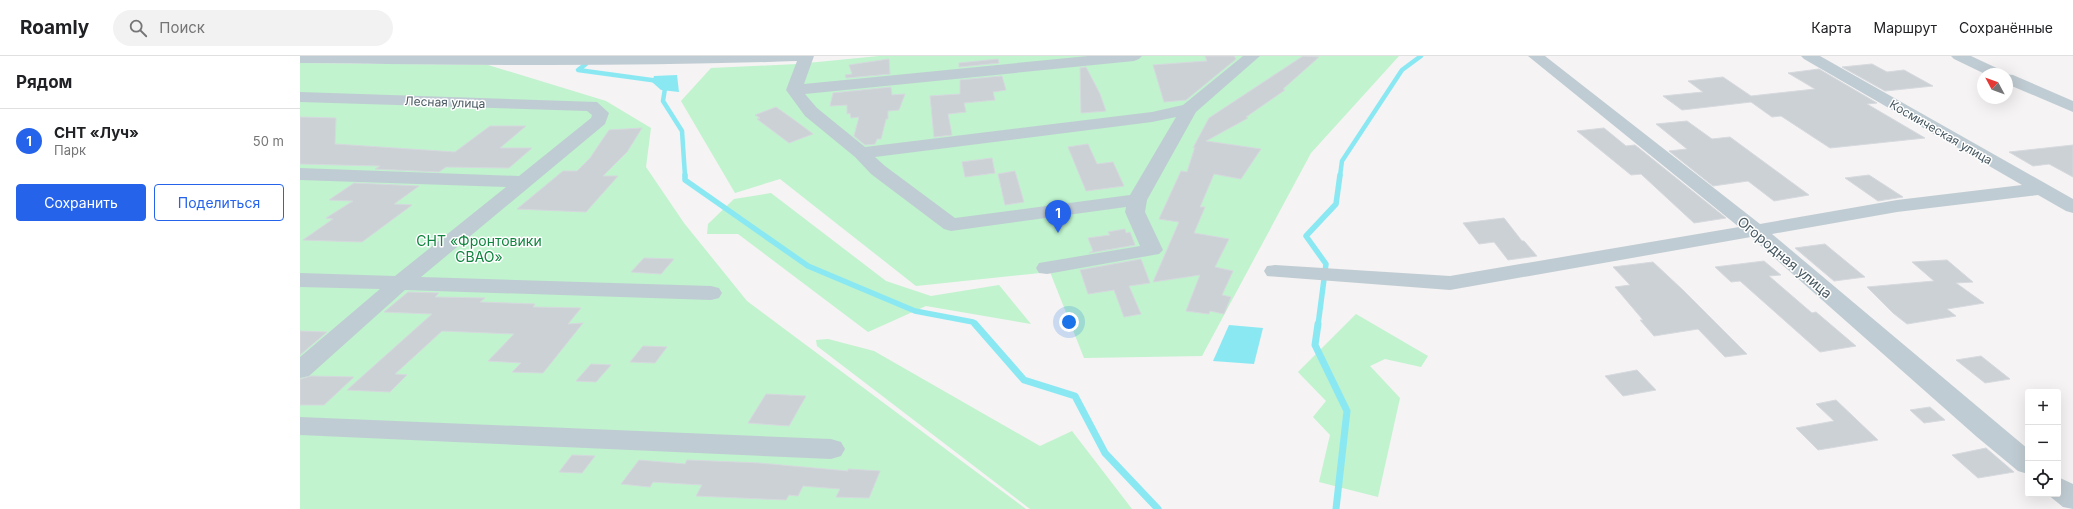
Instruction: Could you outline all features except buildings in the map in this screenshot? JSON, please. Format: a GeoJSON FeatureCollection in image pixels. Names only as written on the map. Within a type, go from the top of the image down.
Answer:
{"type":"FeatureCollection","features":[{"type":"Feature","properties":{"kind":"street"},"geometry":{"type":"LineString","coordinates":[[300,58],[524,60],[706,59],[799,56]]}},
{"type":"Feature","properties":{"kind":"street"},"geometry":{"type":"LineString","coordinates":[[794,90],[806,56]]}},
{"type":"Feature","properties":{"kind":"street"},"geometry":{"type":"LineString","coordinates":[[794,90],[1134,56]]}},
{"type":"Feature","properties":{"kind":"street"},"geometry":{"type":"LineString","coordinates":[[1047,268],[1152,250],[1135,212],[1137,200],[1189,109],[1252,56]]}},
{"type":"Feature","properties":{"kind":"street","name":"Огородная улица"},"geometry":{"type":"LineString","coordinates":[[1536,56],[1755,230],[1986,430],[2025,462]]}},
{"type":"Feature","properties":{"kind":"street","name":"Космическая улица"},"geometry":{"type":"LineString","coordinates":[[1809,56],[2073,207]]}},
{"type":"Feature","properties":{"kind":"street"},"geometry":{"type":"LineString","coordinates":[[1959,56],[1984,68]]}},
{"type":"Feature","properties":{"kind":"street"},"geometry":{"type":"LineString","coordinates":[[2013,81],[2073,107]]}},
{"type":"Feature","properties":{"kind":"street"},"geometry":{"type":"LineString","coordinates":[[794,90],[811,112],[861,153],[878,170],[951,225],[1137,200]]}},
{"type":"Feature","properties":{"kind":"street","name":"Лесная улица"},"geometry":{"type":"LineString","coordinates":[[300,97],[591,106],[601,113],[599,120],[525,182]]}},
{"type":"Feature","properties":{"kind":"street"},"geometry":{"type":"LineString","coordinates":[[861,153],[1152,117],[1189,109]]}},
{"type":"Feature","properties":{"kind":"street"},"geometry":{"type":"LineString","coordinates":[[300,174],[525,182]]}},
{"type":"Feature","properties":{"kind":"street"},"geometry":{"type":"LineString","coordinates":[[300,370],[399,284],[525,182]]}},
{"type":"Feature","properties":{"kind":"street"},"geometry":{"type":"LineString","coordinates":[[1275,271],[1450,283],[1898,206],[2040,188]]}},
{"type":"Feature","properties":{"kind":"street"},"geometry":{"type":"LineString","coordinates":[[300,280],[711,292]]}},
{"type":"Feature","properties":{"kind":"street"},"geometry":{"type":"LineString","coordinates":[[300,426],[831,449]]}},
{"type":"Feature","properties":{"kind":"street"},"geometry":{"type":"LineString","coordinates":[[2061,490],[2073,499]]}},
{"type":"Feature","properties":{"kind":"green space"},"geometry":{"type":"Polygon","coordinates":[[[879,56],[1399,56],[1311,153],[1202,356],[1084,358],[1050,272],[916,286],[780,179],[735,193],[681,101],[711,68],[797,64],[879,56]]]}},
{"type":"Feature","properties":{"kind":"green space","name":"СНТ «Фронтовики СВАО»"},"geometry":{"type":"Polygon","coordinates":[[[300,63],[488,65],[606,101],[651,128],[646,167],[684,223],[747,301],[1026,509],[300,509],[300,63]]]}},
{"type":"Feature","properties":{"kind":"green space"},"geometry":{"type":"Polygon","coordinates":[[[771,193],[886,281],[931,296],[999,285],[1031,324],[926,306],[868,332],[738,234],[707,234],[708,224],[734,199],[771,193]]]}},
{"type":"Feature","properties":{"kind":"green space"},"geometry":{"type":"Polygon","coordinates":[[[1356,314],[1428,356],[1421,367],[1385,359],[1370,366],[1400,398],[1378,497],[1319,482],[1330,435],[1313,417],[1326,401],[1298,372],[1356,314]]]}},
{"type":"Feature","properties":{"kind":"green space"},"geometry":{"type":"Polygon","coordinates":[[[828,339],[874,351],[1040,446],[1072,431],[1132,509],[1030,509],[817,346],[816,340],[828,339]]]}},
{"type":"Feature","properties":{"kind":"water"},"geometry":{"type":"Polygon","coordinates":[[[677,75],[679,92],[661,90],[652,82],[654,76],[677,75]]]}},
{"type":"Feature","properties":{"kind":"water"},"geometry":{"type":"Polygon","coordinates":[[[1229,325],[1263,328],[1254,364],[1213,361],[1229,325]]]}},
{"type":"Feature","properties":{"kind":"waterway"},"geometry":{"type":"LineString","coordinates":[[1340,176],[1342,161],[1402,70],[1421,56]]}},
{"type":"Feature","properties":{"kind":"waterway"},"geometry":{"type":"LineString","coordinates":[[586,64],[578,70],[666,82],[663,101],[682,131],[685,176]]}},
{"type":"Feature","properties":{"kind":"waterway"},"geometry":{"type":"LineString","coordinates":[[1318,325],[1326,264],[1306,236],[1336,204],[1340,175]]}},
{"type":"Feature","properties":{"kind":"waterway"},"geometry":{"type":"LineString","coordinates":[[685,176],[685,180],[808,266],[915,311],[973,322],[975,324]]}},
{"type":"Feature","properties":{"kind":"waterway"},"geometry":{"type":"LineString","coordinates":[[975,324],[1024,380],[1075,396],[1105,453],[1158,509]]}},
{"type":"Feature","properties":{"kind":"waterway"},"geometry":{"type":"LineString","coordinates":[[1318,324],[1315,345],[1347,411],[1336,509]]}},
{"type":"Feature","properties":{"kind":"place","name":"СНТ «Луч»"},"geometry":{"type":"Point","coordinates":[1058,233]}}]}
